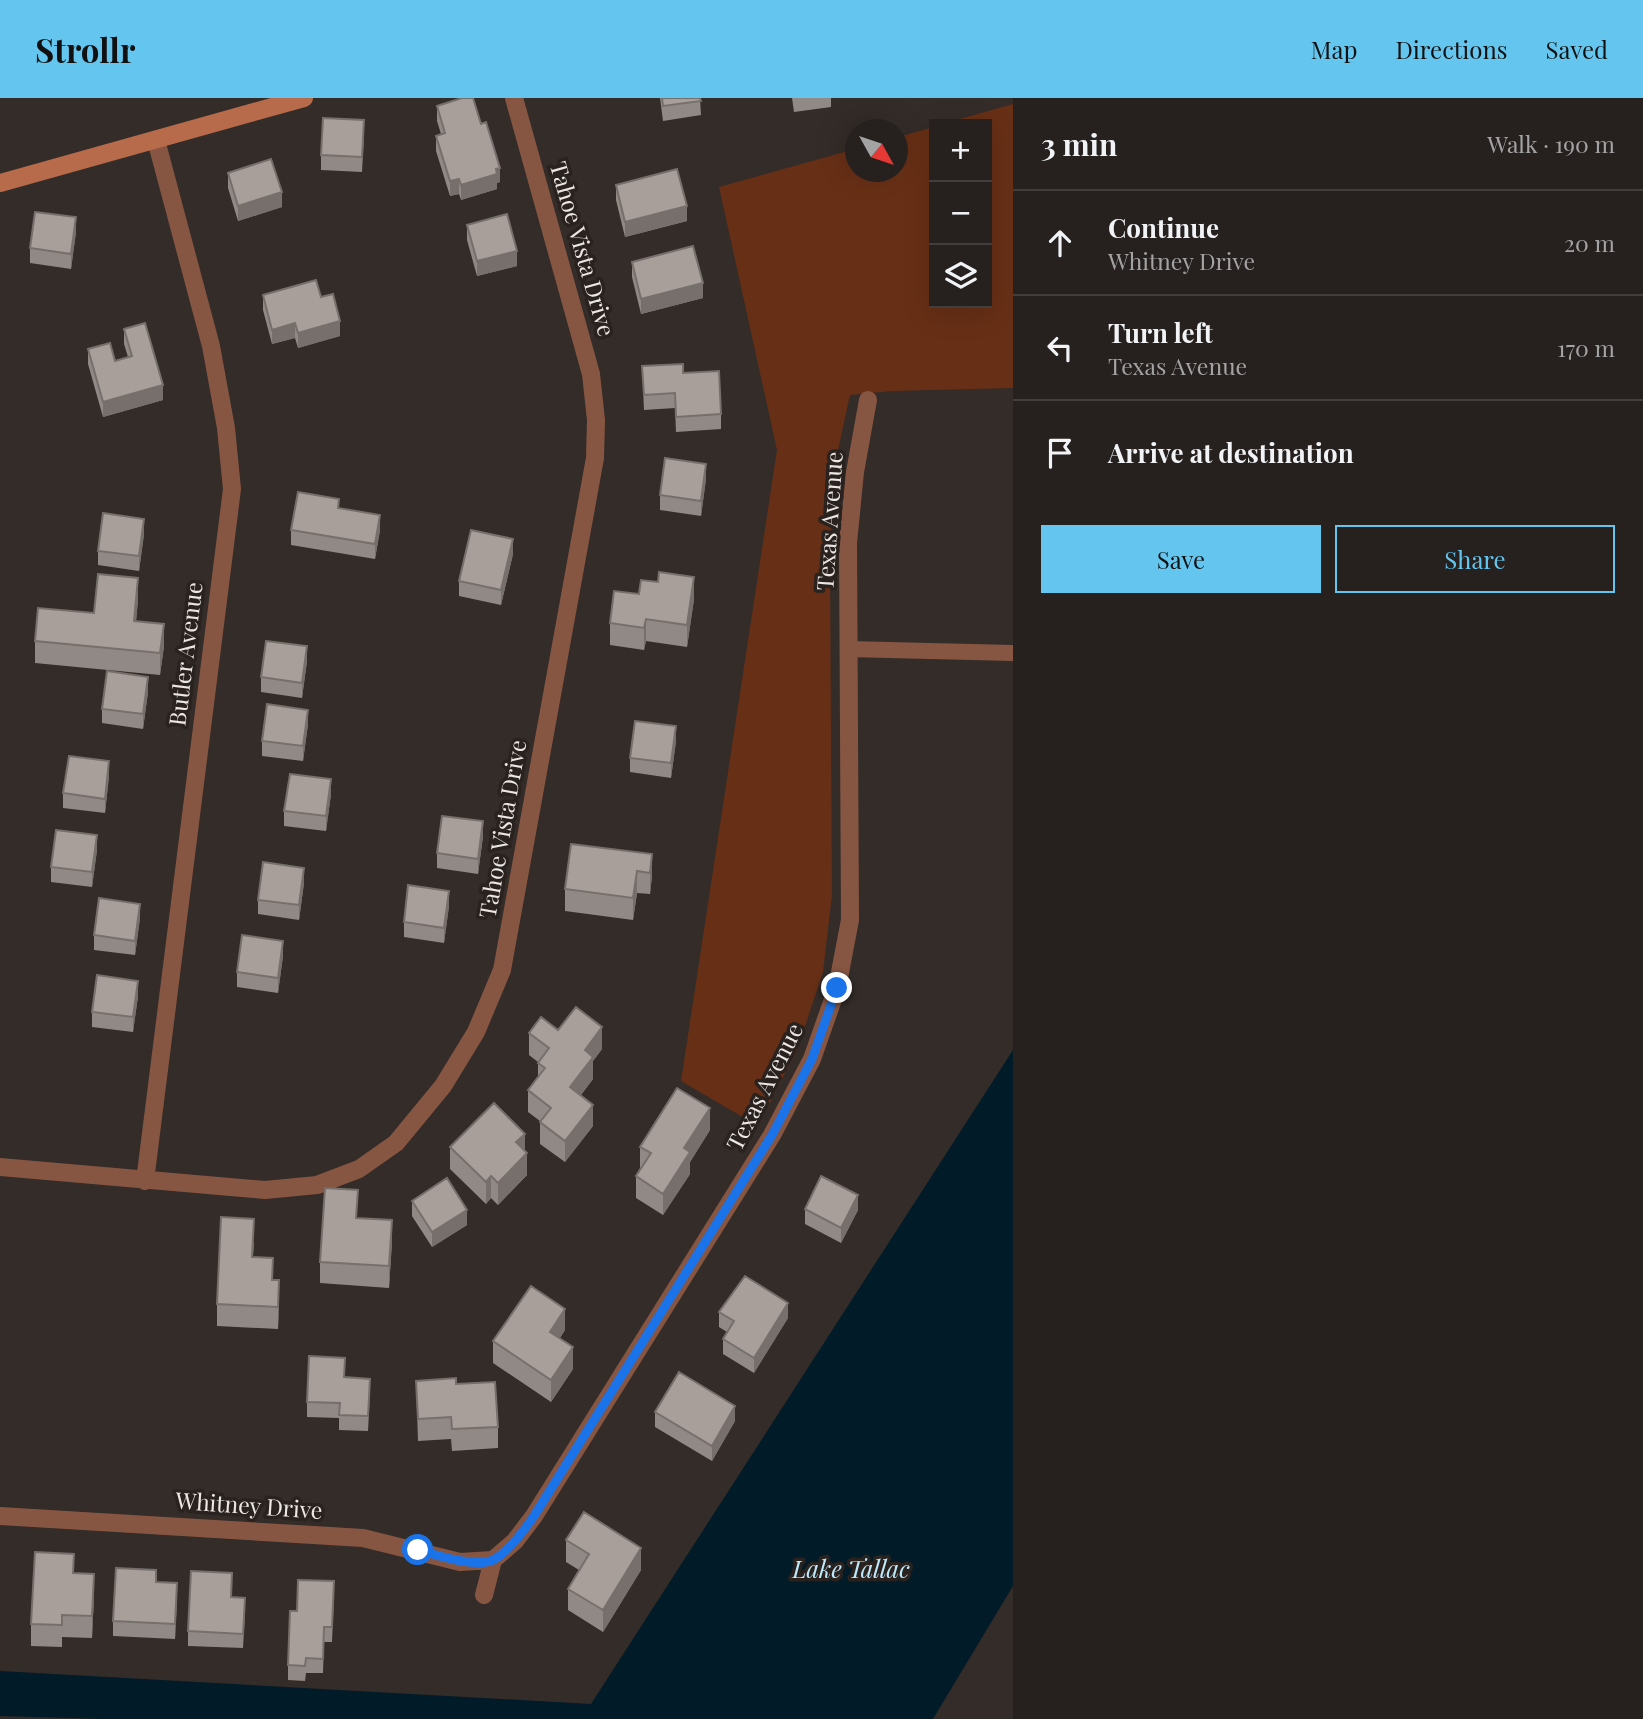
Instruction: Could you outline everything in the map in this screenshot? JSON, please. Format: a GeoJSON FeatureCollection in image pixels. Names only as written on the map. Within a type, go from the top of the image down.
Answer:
{"type":"FeatureCollection","features":[{"type":"Feature","properties":{"kind":"street"},"geometry":{"type":"LineString","coordinates":[[0,183],[304,98]]}},
{"type":"Feature","properties":{"kind":"street","name":"Tahoe Vista Drive"},"geometry":{"type":"LineString","coordinates":[[0,1167],[265,1190],[317,1185],[359,1168],[396,1143],[443,1086],[476,1032],[502,970],[592,472],[596,420],[591,374],[514,98]]}},
{"type":"Feature","properties":{"kind":"street","name":"Butler Avenue"},"geometry":{"type":"LineString","coordinates":[[145,1181],[232,489],[226,428],[211,346],[156,140]]}},
{"type":"Feature","properties":{"kind":"street","name":"Texas Avenue"},"geometry":{"type":"LineString","coordinates":[[493,1560],[515,1541],[534,1516],[772,1135],[812,1059],[837,988],[850,920],[848,542],[855,472],[868,400]]}},
{"type":"Feature","properties":{"kind":"street","name":"Whitney Drive"},"geometry":{"type":"LineString","coordinates":[[0,1516],[363,1538],[460,1562],[493,1560]]}},
{"type":"Feature","properties":{"kind":"street"},"geometry":{"type":"LineString","coordinates":[[484,1595],[493,1560]]}},
{"type":"Feature","properties":{"kind":"lane"},"geometry":{"type":"LineString","coordinates":[[848,649],[1013,653]]}},
{"type":"Feature","properties":{"kind":"shaded area"},"geometry":{"type":"Polygon","coordinates":[[[1013,104],[1013,388],[892,391],[850,395],[832,477],[832,895],[823,972],[797,1050],[758,1126],[681,1081],[777,450],[719,187],[845,152],[845,182],[908,182],[908,134],[929,128],[929,308],[992,308],[992,119],[960,119],[1013,104]]]}},
{"type":"Feature","properties":{"kind":"water","name":"Lake Tallac"},"geometry":{"type":"Polygon","coordinates":[[[1013,1050],[1013,1586],[933,1719],[103,1719],[0,1716],[0,1671],[591,1704],[1013,1050]]]}},
{"type":"Feature","properties":{"kind":"building"},"geometry":{"type":"Polygon","coordinates":[[[462,98],[473,98],[481,124],[486,122],[500,168],[496,169],[497,174],[461,185],[459,179],[450,181],[436,136],[445,133],[437,106],[462,98]]]}},
{"type":"Feature","properties":{"kind":"building"},"geometry":{"type":"Polygon","coordinates":[[[662,98],[700,98],[701,101],[663,106],[662,98]]]}},
{"type":"Feature","properties":{"kind":"building"},"geometry":{"type":"Polygon","coordinates":[[[323,118],[364,120],[362,157],[321,155],[323,118]]]}},
{"type":"Feature","properties":{"kind":"building"},"geometry":{"type":"Polygon","coordinates":[[[271,159],[282,192],[238,206],[228,173],[271,159]]]}},
{"type":"Feature","properties":{"kind":"building"},"geometry":{"type":"Polygon","coordinates":[[[677,169],[687,206],[625,222],[616,185],[677,169]]]}},
{"type":"Feature","properties":{"kind":"building"},"geometry":{"type":"Polygon","coordinates":[[[35,212],[76,217],[71,254],[30,248],[35,212]]]}},
{"type":"Feature","properties":{"kind":"building"},"geometry":{"type":"Polygon","coordinates":[[[507,214],[517,251],[477,261],[467,225],[507,214]]]}},
{"type":"Feature","properties":{"kind":"building"},"geometry":{"type":"Polygon","coordinates":[[[693,246],[703,283],[641,299],[632,262],[693,246]]]}},
{"type":"Feature","properties":{"kind":"building"},"geometry":{"type":"Polygon","coordinates":[[[316,280],[321,297],[333,294],[340,321],[298,333],[295,323],[272,330],[263,295],[316,280]]]}},
{"type":"Feature","properties":{"kind":"building"},"geometry":{"type":"Polygon","coordinates":[[[145,323],[163,385],[103,402],[88,349],[110,343],[115,361],[132,356],[124,329],[145,323]]]}},
{"type":"Feature","properties":{"kind":"building"},"geometry":{"type":"Polygon","coordinates":[[[683,364],[683,373],[719,371],[721,414],[676,417],[675,393],[644,395],[642,366],[683,364]]]}},
{"type":"Feature","properties":{"kind":"building"},"geometry":{"type":"Polygon","coordinates":[[[665,458],[706,464],[701,501],[660,495],[665,458]]]}},
{"type":"Feature","properties":{"kind":"building"},"geometry":{"type":"Polygon","coordinates":[[[298,492],[339,499],[338,508],[380,515],[375,544],[291,530],[298,492]]]}},
{"type":"Feature","properties":{"kind":"building"},"geometry":{"type":"Polygon","coordinates":[[[103,513],[144,519],[139,556],[98,551],[103,513]]]}},
{"type":"Feature","properties":{"kind":"building"},"geometry":{"type":"Polygon","coordinates":[[[471,530],[513,539],[501,590],[459,581],[471,530]]]}},
{"type":"Feature","properties":{"kind":"building"},"geometry":{"type":"Polygon","coordinates":[[[659,572],[694,577],[687,625],[646,619],[644,628],[610,623],[614,591],[639,594],[641,580],[658,582],[659,572]]]}},
{"type":"Feature","properties":{"kind":"building"},"geometry":{"type":"Polygon","coordinates":[[[98,574],[138,578],[134,621],[164,624],[160,653],[35,641],[38,608],[94,613],[98,574]]]}},
{"type":"Feature","properties":{"kind":"building"},"geometry":{"type":"Polygon","coordinates":[[[266,641],[307,646],[302,683],[261,677],[266,641]]]}},
{"type":"Feature","properties":{"kind":"building"},"geometry":{"type":"Polygon","coordinates":[[[107,671],[148,677],[143,714],[102,709],[107,671]]]}},
{"type":"Feature","properties":{"kind":"building"},"geometry":{"type":"Polygon","coordinates":[[[267,704],[308,710],[303,746],[262,741],[267,704]]]}},
{"type":"Feature","properties":{"kind":"building"},"geometry":{"type":"Polygon","coordinates":[[[635,721],[676,726],[671,763],[630,758],[635,721]]]}},
{"type":"Feature","properties":{"kind":"building"},"geometry":{"type":"Polygon","coordinates":[[[69,756],[109,761],[105,799],[63,793],[69,756]]]}},
{"type":"Feature","properties":{"kind":"building"},"geometry":{"type":"Polygon","coordinates":[[[290,774],[331,779],[326,816],[284,811],[290,774]]]}},
{"type":"Feature","properties":{"kind":"building"},"geometry":{"type":"Polygon","coordinates":[[[442,816],[483,821],[478,859],[437,853],[442,816]]]}},
{"type":"Feature","properties":{"kind":"building"},"geometry":{"type":"Polygon","coordinates":[[[56,830],[97,835],[92,872],[51,867],[56,830]]]}},
{"type":"Feature","properties":{"kind":"building"},"geometry":{"type":"Polygon","coordinates":[[[571,844],[652,854],[650,873],[637,871],[633,898],[565,889],[571,844]]]}},
{"type":"Feature","properties":{"kind":"building"},"geometry":{"type":"Polygon","coordinates":[[[263,862],[304,868],[299,905],[258,900],[263,862]]]}},
{"type":"Feature","properties":{"kind":"building"},"geometry":{"type":"Polygon","coordinates":[[[408,885],[449,891],[444,928],[404,922],[408,885]]]}},
{"type":"Feature","properties":{"kind":"building"},"geometry":{"type":"Polygon","coordinates":[[[99,898],[140,904],[135,941],[94,935],[99,898]]]}},
{"type":"Feature","properties":{"kind":"building"},"geometry":{"type":"Polygon","coordinates":[[[242,935],[283,941],[278,978],[237,972],[242,935]]]}},
{"type":"Feature","properties":{"kind":"building"},"geometry":{"type":"Polygon","coordinates":[[[97,975],[138,981],[133,1017],[92,1012],[97,975]]]}},
{"type":"Feature","properties":{"kind":"building"},"geometry":{"type":"Polygon","coordinates":[[[576,1007],[602,1027],[585,1050],[593,1057],[570,1087],[593,1105],[565,1141],[540,1122],[551,1108],[528,1090],[545,1068],[538,1063],[549,1048],[529,1033],[541,1017],[558,1030],[576,1007]]]}},
{"type":"Feature","properties":{"kind":"building"},"geometry":{"type":"Polygon","coordinates":[[[677,1088],[710,1108],[684,1148],[690,1152],[663,1194],[636,1176],[651,1153],[640,1147],[677,1088]]]}},
{"type":"Feature","properties":{"kind":"building"},"geometry":{"type":"Polygon","coordinates":[[[494,1103],[525,1134],[516,1142],[527,1153],[498,1183],[491,1176],[486,1182],[450,1147],[494,1103]]]}},
{"type":"Feature","properties":{"kind":"building"},"geometry":{"type":"Polygon","coordinates":[[[821,1176],[858,1195],[841,1228],[805,1209],[821,1176]]]}},
{"type":"Feature","properties":{"kind":"building"},"geometry":{"type":"Polygon","coordinates":[[[447,1178],[467,1210],[432,1232],[412,1201],[447,1178]]]}},
{"type":"Feature","properties":{"kind":"building"},"geometry":{"type":"Polygon","coordinates":[[[325,1188],[358,1190],[356,1218],[392,1220],[389,1266],[320,1262],[325,1188]]]}},
{"type":"Feature","properties":{"kind":"building"},"geometry":{"type":"Polygon","coordinates":[[[221,1217],[254,1219],[252,1257],[273,1258],[272,1280],[279,1280],[278,1307],[217,1304],[221,1217]]]}},
{"type":"Feature","properties":{"kind":"building"},"geometry":{"type":"Polygon","coordinates":[[[745,1276],[788,1303],[754,1358],[723,1339],[734,1321],[719,1312],[745,1276]]]}},
{"type":"Feature","properties":{"kind":"building"},"geometry":{"type":"Polygon","coordinates":[[[531,1286],[565,1309],[550,1332],[573,1347],[551,1380],[493,1341],[531,1286]]]}},
{"type":"Feature","properties":{"kind":"building"},"geometry":{"type":"Polygon","coordinates":[[[309,1356],[345,1358],[344,1377],[370,1379],[368,1416],[339,1415],[340,1403],[307,1402],[309,1356]]]}},
{"type":"Feature","properties":{"kind":"building"},"geometry":{"type":"Polygon","coordinates":[[[679,1372],[735,1406],[712,1446],[655,1412],[679,1372]]]}},
{"type":"Feature","properties":{"kind":"building"},"geometry":{"type":"Polygon","coordinates":[[[456,1378],[456,1384],[495,1382],[498,1427],[452,1429],[451,1417],[418,1419],[416,1381],[456,1378]]]}},
{"type":"Feature","properties":{"kind":"building"},"geometry":{"type":"Polygon","coordinates":[[[584,1512],[641,1548],[603,1610],[568,1589],[589,1554],[566,1540],[584,1512]]]}},
{"type":"Feature","properties":{"kind":"building"},"geometry":{"type":"Polygon","coordinates":[[[35,1552],[74,1554],[73,1573],[94,1574],[92,1616],[62,1615],[62,1625],[31,1624],[35,1552]]]}},
{"type":"Feature","properties":{"kind":"building"},"geometry":{"type":"Polygon","coordinates":[[[116,1568],[156,1570],[156,1582],[177,1583],[175,1624],[113,1621],[116,1568]]]}},
{"type":"Feature","properties":{"kind":"building"},"geometry":{"type":"Polygon","coordinates":[[[191,1571],[232,1573],[231,1597],[245,1598],[243,1634],[188,1631],[191,1571]]]}},
{"type":"Feature","properties":{"kind":"building"},"geometry":{"type":"Polygon","coordinates":[[[298,1580],[334,1581],[332,1627],[324,1627],[323,1659],[306,1658],[305,1666],[288,1665],[290,1611],[297,1611],[298,1580]]]}},
{"type":"Feature","properties":{"kind":"route"},"geometry":{"type":"LineString","coordinates":[[418,1550],[460,1562],[493,1560],[515,1541],[534,1516],[772,1135],[812,1059],[837,988]]}}]}
